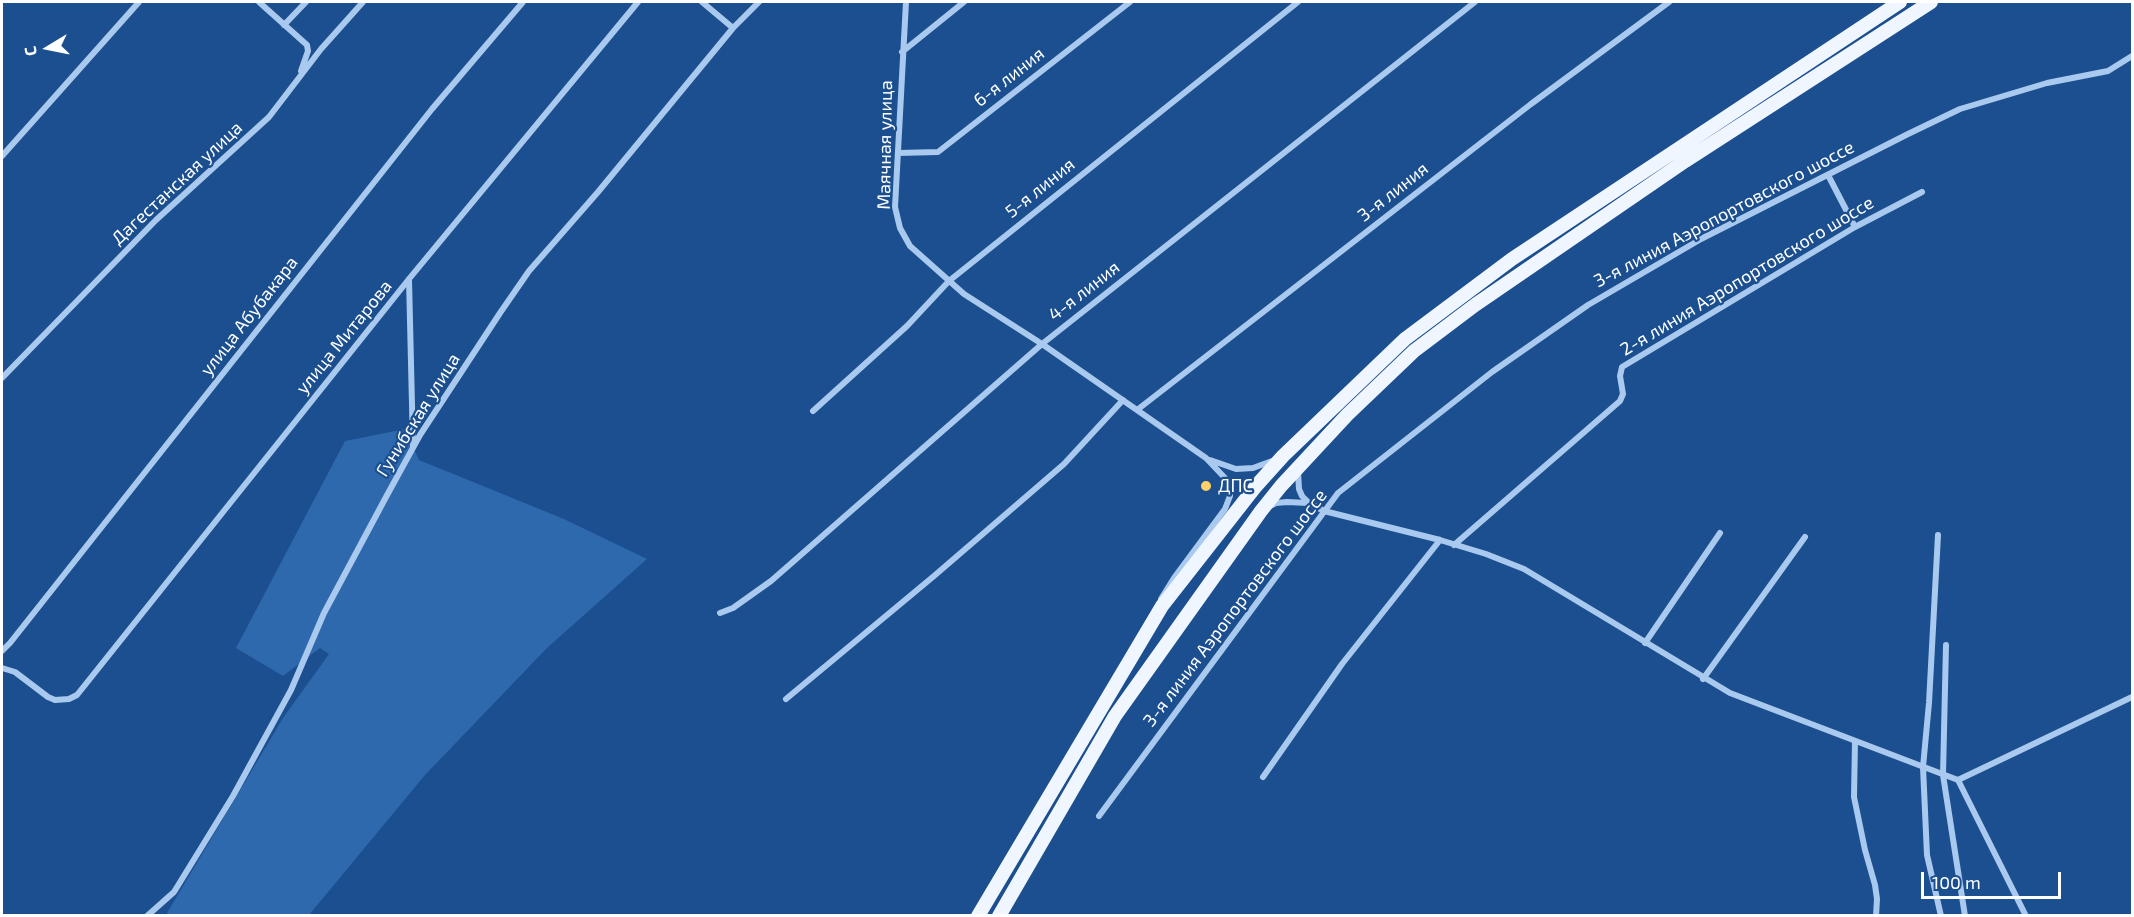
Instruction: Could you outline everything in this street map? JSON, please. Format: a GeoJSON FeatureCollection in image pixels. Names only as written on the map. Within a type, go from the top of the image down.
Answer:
{"type":"FeatureCollection","features":[{"type":"Feature","properties":{"kind":"main road"},"geometry":{"type":"LineString","coordinates":[[978,915],[1168,597],[1256,486],[1283,456],[1405,339],[1503,266],[1900,2]]}},
{"type":"Feature","properties":{"kind":"main road"},"geometry":{"type":"LineString","coordinates":[[999,915],[1115,716],[1261,511],[1347,415],[1414,351],[1475,305],[1694,155],[1931,2]]}},
{"type":"Feature","properties":{"kind":"street"},"geometry":{"type":"LineString","coordinates":[[2,156],[139,2]]}},
{"type":"Feature","properties":{"kind":"street"},"geometry":{"type":"LineString","coordinates":[[259,2],[307,45],[308,51],[296,83]]}},
{"type":"Feature","properties":{"kind":"street"},"geometry":{"type":"LineString","coordinates":[[284,25],[306,2]]}},
{"type":"Feature","properties":{"kind":"street","name":"Дагестанская улица"},"geometry":{"type":"LineString","coordinates":[[2,378],[156,220],[268,117],[321,49],[363,2]]}},
{"type":"Feature","properties":{"kind":"street","name":"улица Абубакара"},"geometry":{"type":"LineString","coordinates":[[2,651],[432,110],[523,2]]}},
{"type":"Feature","properties":{"kind":"street","name":"улица Митарова"},"geometry":{"type":"LineString","coordinates":[[2,668],[15,672],[55,700],[69,699],[77,695],[410,279],[638,2]]}},
{"type":"Feature","properties":{"kind":"street"},"geometry":{"type":"LineString","coordinates":[[702,2],[733,28]]}},
{"type":"Feature","properties":{"kind":"street","name":"Гунибская улица"},"geometry":{"type":"LineString","coordinates":[[147,915],[174,892],[233,796],[291,690],[324,613],[413,447],[529,272],[733,28],[759,2]]}},
{"type":"Feature","properties":{"kind":"street","name":"Маячная улица"},"geometry":{"type":"LineString","coordinates":[[906,2],[895,207],[900,228],[910,246],[980,305],[1042,344],[1206,458]]}},
{"type":"Feature","properties":{"kind":"street"},"geometry":{"type":"LineString","coordinates":[[902,52],[964,2]]}},
{"type":"Feature","properties":{"kind":"street","name":"6-я линия"},"geometry":{"type":"LineString","coordinates":[[898,153],[938,152],[1130,2]]}},
{"type":"Feature","properties":{"kind":"street","name":"5-я линия"},"geometry":{"type":"LineString","coordinates":[[813,411],[907,326],[949,281],[1298,2]]}},
{"type":"Feature","properties":{"kind":"street","name":"4-я линия"},"geometry":{"type":"LineString","coordinates":[[720,612],[733,608],[771,581],[1042,344],[1475,2]]}},
{"type":"Feature","properties":{"kind":"street","name":"3-я линия"},"geometry":{"type":"LineString","coordinates":[[1137,410],[1531,104],[1669,2]]}},
{"type":"Feature","properties":{"kind":"street","name":"3-я линия Аэропортовского шоссе"},"geometry":{"type":"LineString","coordinates":[[1099,816],[1338,493],[1492,372],[1588,305],[1701,239],[1935,121],[1959,110],[2046,83],[2108,71],[2133,56]]}},
{"type":"Feature","properties":{"kind":"street"},"geometry":{"type":"LineString","coordinates":[[1828,175],[1855,227]]}},
{"type":"Feature","properties":{"kind":"street","name":"2-я линия Аэропортовского шоссе"},"geometry":{"type":"LineString","coordinates":[[1454,545],[1620,401],[1623,394],[1620,376],[1622,368],[1855,227],[1922,192]]}},
{"type":"Feature","properties":{"kind":"street"},"geometry":{"type":"LineString","coordinates":[[410,279],[413,447]]}},
{"type":"Feature","properties":{"kind":"street"},"geometry":{"type":"LineString","coordinates":[[786,699],[1064,464],[1123,400]]}},
{"type":"Feature","properties":{"kind":"street"},"geometry":{"type":"LineString","coordinates":[[1206,458],[1236,469],[1266,464],[1283,456]]}},
{"type":"Feature","properties":{"kind":"street"},"geometry":{"type":"LineString","coordinates":[[1147,630],[1164,592],[1228,503],[1229,486],[1206,458]]}},
{"type":"Feature","properties":{"kind":"street"},"geometry":{"type":"LineString","coordinates":[[1299,466],[1297,479],[1299,489],[1309,503]]}},
{"type":"Feature","properties":{"kind":"street"},"geometry":{"type":"LineString","coordinates":[[1261,511],[1276,503],[1309,503],[1324,511],[1486,554],[1524,569],[1702,679],[1730,693],[1958,780],[2133,697]]}},
{"type":"Feature","properties":{"kind":"street"},"geometry":{"type":"LineString","coordinates":[[1646,644],[1720,533]]}},
{"type":"Feature","properties":{"kind":"street"},"geometry":{"type":"LineString","coordinates":[[1938,535],[1929,703],[1923,767],[1927,855],[1941,915]]}},
{"type":"Feature","properties":{"kind":"street"},"geometry":{"type":"LineString","coordinates":[[1702,679],[1805,537]]}},
{"type":"Feature","properties":{"kind":"street"},"geometry":{"type":"LineString","coordinates":[[1263,777],[1342,664],[1440,540]]}},
{"type":"Feature","properties":{"kind":"street"},"geometry":{"type":"LineString","coordinates":[[1946,645],[1943,775],[1965,915]]}},
{"type":"Feature","properties":{"kind":"street"},"geometry":{"type":"LineString","coordinates":[[1855,741],[1854,797],[1875,885],[1876,915]]}},
{"type":"Feature","properties":{"kind":"street"},"geometry":{"type":"LineString","coordinates":[[1958,780],[2026,915]]}},
{"type":"Feature","properties":{"kind":"shaded area"},"geometry":{"type":"Polygon","coordinates":[[[405,429],[419,460],[564,519],[647,559],[547,648],[425,775],[309,915],[168,916],[167,913],[283,718],[329,654],[320,648],[283,676],[236,648],[345,441],[405,429]]]}},
{"type":"Feature","properties":{"kind":"place","name":"ДПС"},"geometry":{"type":"Point","coordinates":[1206,486]}}]}
